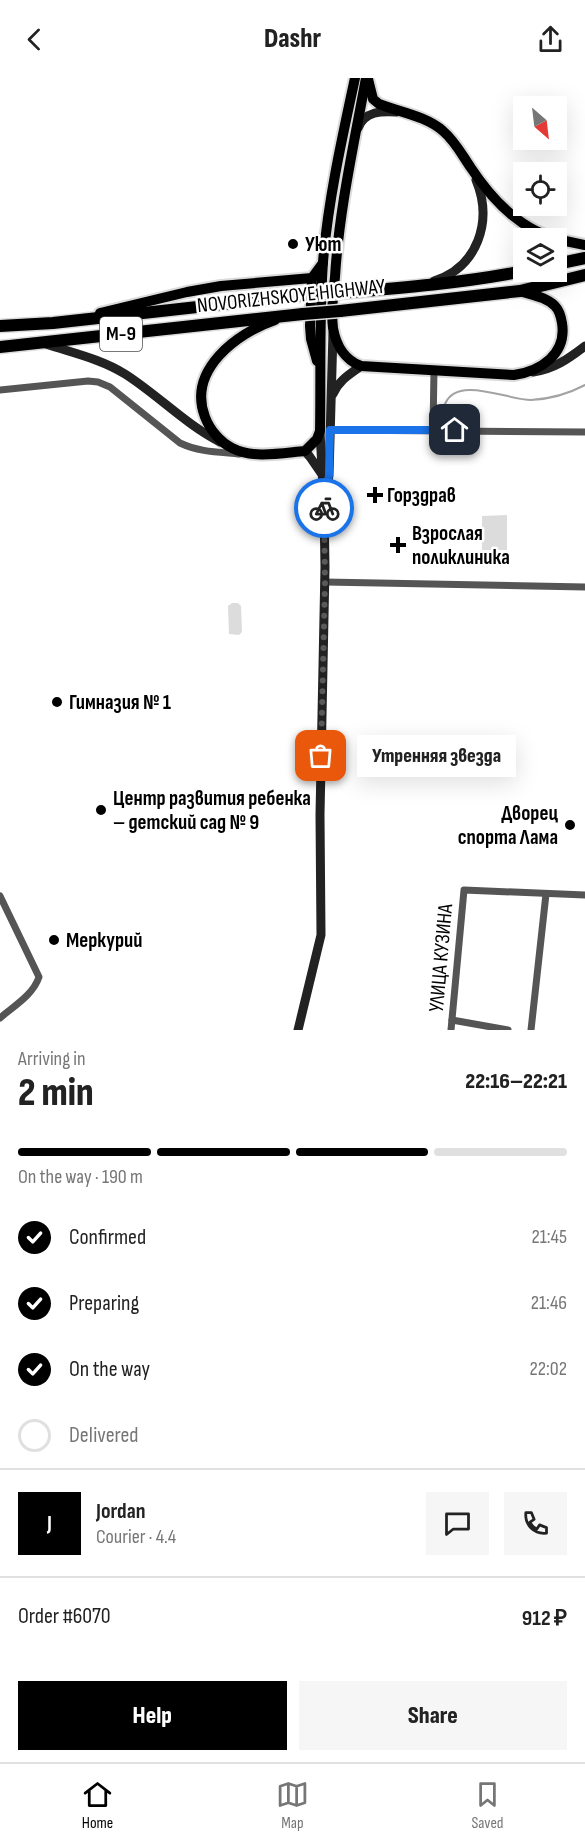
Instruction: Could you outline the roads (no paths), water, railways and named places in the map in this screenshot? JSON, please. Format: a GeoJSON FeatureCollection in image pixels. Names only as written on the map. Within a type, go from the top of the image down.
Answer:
{"type":"FeatureCollection","features":[{"type":"Feature","properties":{"kind":"highway"},"geometry":{"type":"LineString","coordinates":[[567,262],[585,258]]}},
{"type":"Feature","properties":{"kind":"highway","name":"NOVORIZHSKOYE HIGHWAY"},"geometry":{"type":"LineString","coordinates":[[0,326],[53,323],[305,295],[414,287],[513,273]]}},
{"type":"Feature","properties":{"kind":"highway","name":"NOVORIZHSKOYE HIGHWAY"},"geometry":{"type":"LineString","coordinates":[[0,346],[520,291],[585,275]]}},
{"type":"Feature","properties":{"kind":"main road"},"geometry":{"type":"LineString","coordinates":[[324,506],[329,475],[321,374],[323,263],[343,132],[355,78]]}},
{"type":"Feature","properties":{"kind":"main road"},"geometry":{"type":"LineString","coordinates":[[367,78],[373,99],[379,104],[432,124],[453,141],[472,170],[501,205],[531,228]]}},
{"type":"Feature","properties":{"kind":"main road"},"geometry":{"type":"LineString","coordinates":[[298,1030],[321,935],[320,814],[325,582],[322,474],[325,430],[331,399],[338,234],[367,78]]}},
{"type":"Feature","properties":{"kind":"main road"},"geometry":{"type":"LineString","coordinates":[[356,133],[361,121],[369,115],[378,111],[400,112]]}},
{"type":"Feature","properties":{"kind":"main road"},"geometry":{"type":"LineString","coordinates":[[414,287],[456,270],[470,255],[477,243],[482,226],[484,202],[472,170]]}},
{"type":"Feature","properties":{"kind":"main road"},"geometry":{"type":"LineString","coordinates":[[567,241],[585,245]]}},
{"type":"Feature","properties":{"kind":"main road"},"geometry":{"type":"LineString","coordinates":[[321,374],[311,339],[310,326],[312,278],[323,263]]}},
{"type":"Feature","properties":{"kind":"main road"},"geometry":{"type":"LineString","coordinates":[[53,323],[87,317],[187,292],[312,278]]}},
{"type":"Feature","properties":{"kind":"main road"},"geometry":{"type":"LineString","coordinates":[[520,291],[540,297],[558,308],[564,331],[561,344],[553,356],[530,372]]}},
{"type":"Feature","properties":{"kind":"main road","name":"М-9"},"geometry":{"type":"LineString","coordinates":[[230,447],[213,432],[203,412],[201,394],[209,369],[225,349],[243,334],[260,325],[287,316]]}},
{"type":"Feature","properties":{"kind":"main road"},"geometry":{"type":"LineString","coordinates":[[333,326],[342,352],[353,363],[361,366],[514,375],[546,370],[559,365],[585,346]]}},
{"type":"Feature","properties":{"kind":"main road","name":"М-9"},"geometry":{"type":"LineString","coordinates":[[44,343],[95,359],[124,373],[208,436],[230,447],[252,454]]}},
{"type":"Feature","properties":{"kind":"main road"},"geometry":{"type":"LineString","coordinates":[[0,352],[27,344]]}},
{"type":"Feature","properties":{"kind":"main road"},"geometry":{"type":"LineString","coordinates":[[331,399],[336,386],[361,366]]}},
{"type":"Feature","properties":{"kind":"main road"},"geometry":{"type":"LineString","coordinates":[[252,454],[305,451],[325,430]]}},
{"type":"Feature","properties":{"kind":"main road"},"geometry":{"type":"LineString","coordinates":[[305,451],[322,474]]}},
{"type":"Feature","properties":{"kind":"street"},"geometry":{"type":"LineString","coordinates":[[433,429],[434,370]]}},
{"type":"Feature","properties":{"kind":"street"},"geometry":{"type":"LineString","coordinates":[[0,390],[88,381],[98,382],[110,387],[180,442],[193,449],[207,452],[252,454]]}},
{"type":"Feature","properties":{"kind":"street"},"geometry":{"type":"LineString","coordinates":[[325,430],[433,429],[585,432]]}},
{"type":"Feature","properties":{"kind":"street"},"geometry":{"type":"LineString","coordinates":[[325,582],[585,587]]}},
{"type":"Feature","properties":{"kind":"street","name":"УЛИЦА КУЗИНА"},"geometry":{"type":"LineString","coordinates":[[451,1030],[464,890],[546,894]]}},
{"type":"Feature","properties":{"kind":"street"},"geometry":{"type":"LineString","coordinates":[[531,1030],[546,894],[585,896]]}},
{"type":"Feature","properties":{"kind":"street"},"geometry":{"type":"LineString","coordinates":[[0,896],[39,977],[36,986],[0,1018]]}},
{"type":"Feature","properties":{"kind":"street"},"geometry":{"type":"LineString","coordinates":[[452,1020],[508,1030]]}},
{"type":"Feature","properties":{"kind":"waterway"},"geometry":{"type":"LineString","coordinates":[[445,404],[451,396],[460,391],[484,391],[531,400],[559,396],[585,385]]}},
{"type":"Feature","properties":{"kind":"place","name":"Уют"},"geometry":{"type":"Point","coordinates":[293,244]}},
{"type":"Feature","properties":{"kind":"place","name":"Горздрав"},"geometry":{"type":"Point","coordinates":[375,495]}},
{"type":"Feature","properties":{"kind":"place","name":"Взрослая поликлиника"},"geometry":{"type":"Point","coordinates":[398,545]}},
{"type":"Feature","properties":{"kind":"place","name":"Гимназия № 1"},"geometry":{"type":"Point","coordinates":[57,702]}},
{"type":"Feature","properties":{"kind":"place","name":"Утренняя звезда"},"geometry":{"type":"Point","coordinates":[321,756]}},
{"type":"Feature","properties":{"kind":"place","name":"Центр развития ребенка – детский сад № 9"},"geometry":{"type":"Point","coordinates":[101,810]}},
{"type":"Feature","properties":{"kind":"place","name":"Дворец спорта Лама"},"geometry":{"type":"Point","coordinates":[570,825]}},
{"type":"Feature","properties":{"kind":"place","name":"Меркурий"},"geometry":{"type":"Point","coordinates":[54,940]}}]}
